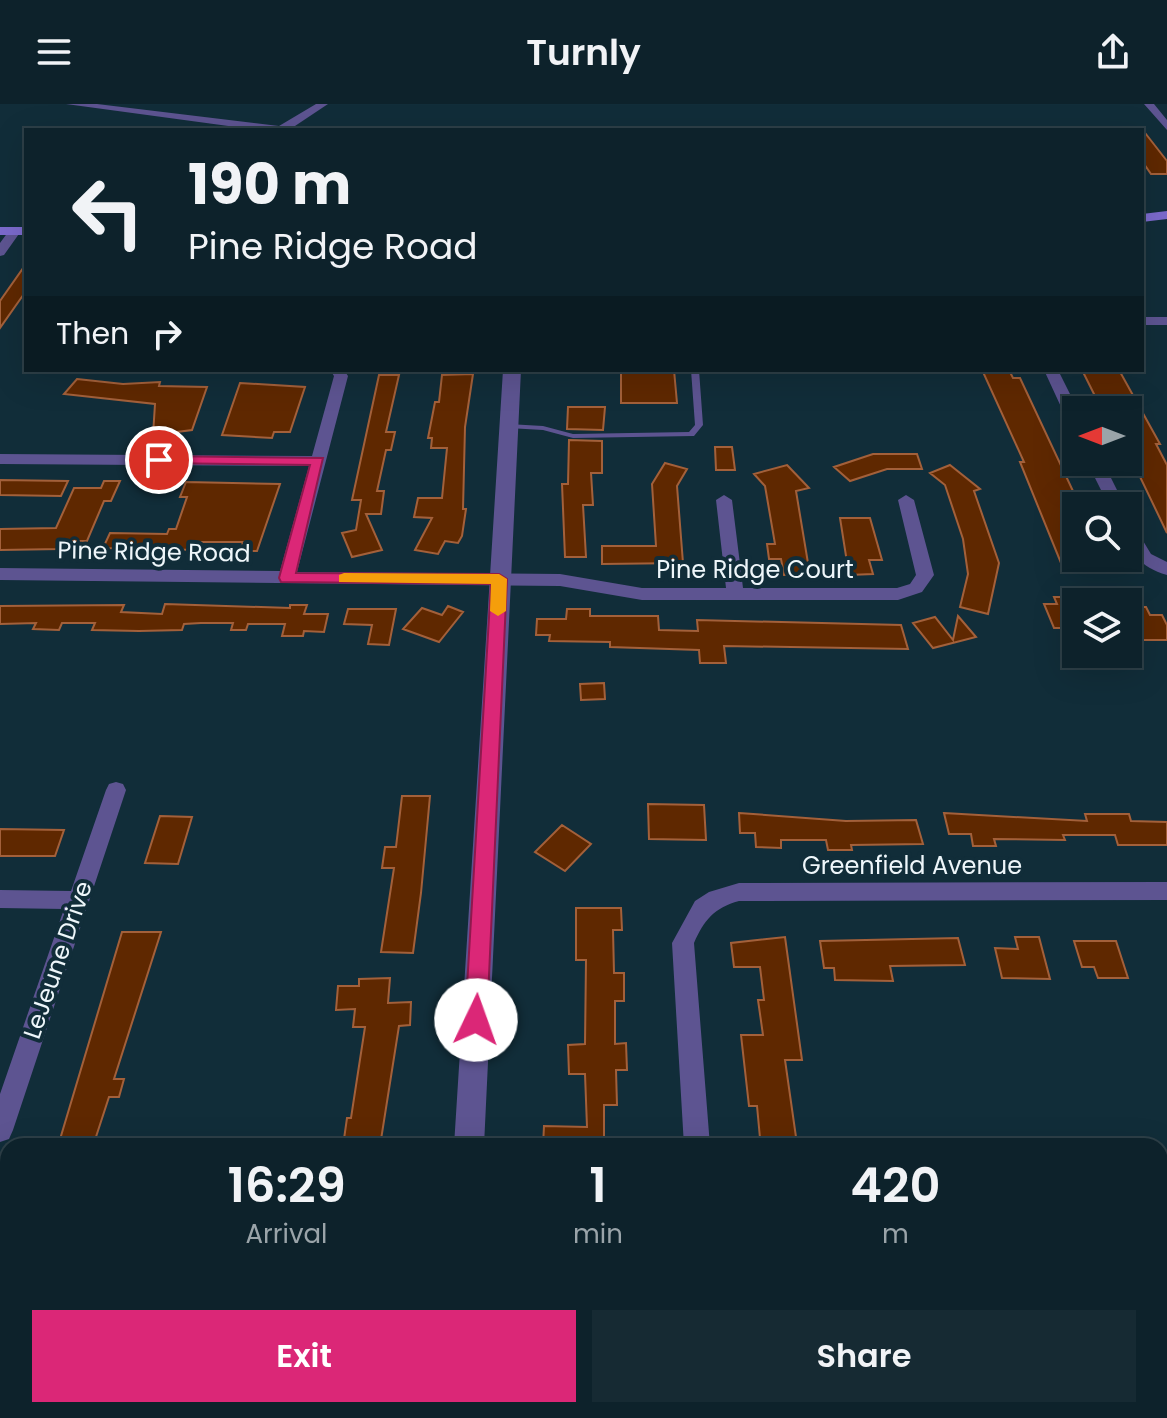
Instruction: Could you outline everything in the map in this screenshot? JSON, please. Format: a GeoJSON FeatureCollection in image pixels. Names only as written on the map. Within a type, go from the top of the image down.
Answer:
{"type":"FeatureCollection","features":[{"type":"Feature","properties":{"kind":"main road"},"geometry":{"type":"LineString","coordinates":[[1144,210],[1167,214]]}},
{"type":"Feature","properties":{"kind":"main road"},"geometry":{"type":"LineString","coordinates":[[1144,218],[1167,214]]}},
{"type":"Feature","properties":{"kind":"street"},"geometry":{"type":"LineString","coordinates":[[71,104],[267,128]]}},
{"type":"Feature","properties":{"kind":"street"},"geometry":{"type":"LineString","coordinates":[[286,128],[323,104]]}},
{"type":"Feature","properties":{"kind":"street"},"geometry":{"type":"LineString","coordinates":[[1149,104],[1167,127]]}},
{"type":"Feature","properties":{"kind":"street"},"geometry":{"type":"LineString","coordinates":[[0,252],[14,231]]}},
{"type":"Feature","properties":{"kind":"street"},"geometry":{"type":"LineString","coordinates":[[1144,321],[1167,321]]}},
{"type":"Feature","properties":{"kind":"street"},"geometry":{"type":"LineString","coordinates":[[469,1138],[512,372]]}},
{"type":"Feature","properties":{"kind":"street"},"geometry":{"type":"LineString","coordinates":[[1052,372],[1064,396]]}},
{"type":"Feature","properties":{"kind":"street"},"geometry":{"type":"LineString","coordinates":[[287,578],[339,373]]}},
{"type":"Feature","properties":{"kind":"street"},"geometry":{"type":"LineString","coordinates":[[0,459],[318,461]]}},
{"type":"Feature","properties":{"kind":"street"},"geometry":{"type":"LineString","coordinates":[[724,500],[735,594]]}},
{"type":"Feature","properties":{"kind":"street","name":"Pine Ridge Court"},"geometry":{"type":"LineString","coordinates":[[499,579],[560,580],[642,594],[887,595],[916,588],[922,582],[925,568],[906,500]]}},
{"type":"Feature","properties":{"kind":"street"},"geometry":{"type":"LineString","coordinates":[[1142,553],[1145,558],[1167,569]]}},
{"type":"Feature","properties":{"kind":"street","name":"Pine Ridge Road"},"geometry":{"type":"LineString","coordinates":[[0,574],[499,579]]}},
{"type":"Feature","properties":{"kind":"street","name":"LeJeune Drive"},"geometry":{"type":"LineString","coordinates":[[0,1130],[116,790]]}},
{"type":"Feature","properties":{"kind":"street","name":"Greenfield Avenue"},"geometry":{"type":"LineString","coordinates":[[696,1138],[683,943],[695,915],[710,899],[739,892],[1167,891]]}},
{"type":"Feature","properties":{"kind":"street"},"geometry":{"type":"LineString","coordinates":[[0,899],[79,900]]}},
{"type":"Feature","properties":{"kind":"lane"},"geometry":{"type":"LineString","coordinates":[[508,426],[543,428],[573,436],[691,434],[699,425],[695,372]]}},
{"type":"Feature","properties":{"kind":"building"},"geometry":{"type":"Polygon","coordinates":[[[1144,132],[1167,161],[1167,174],[1151,174],[1144,164],[1144,132]]]}},
{"type":"Feature","properties":{"kind":"building"},"geometry":{"type":"Polygon","coordinates":[[[24,267],[24,294],[0,328],[0,301],[24,267]]]}},
{"type":"Feature","properties":{"kind":"building"},"geometry":{"type":"Polygon","coordinates":[[[621,372],[674,372],[677,403],[621,403],[621,372]]]}},
{"type":"Feature","properties":{"kind":"building"},"geometry":{"type":"Polygon","coordinates":[[[983,372],[1010,372],[1013,378],[1020,378],[1062,468],[1062,476],[1066,476],[1073,492],[1062,492],[1062,563],[1020,462],[1024,462],[983,372]]]}},
{"type":"Feature","properties":{"kind":"building"},"geometry":{"type":"Polygon","coordinates":[[[1083,372],[1120,372],[1133,396],[1095,396],[1083,372]]]}},
{"type":"Feature","properties":{"kind":"building"},"geometry":{"type":"Polygon","coordinates":[[[473,374],[465,427],[463,509],[466,509],[462,536],[458,543],[445,541],[438,554],[415,550],[432,518],[414,517],[418,498],[442,498],[447,448],[431,448],[432,438],[428,438],[435,402],[439,402],[442,375],[473,374]]]}},
{"type":"Feature","properties":{"kind":"building"},"geometry":{"type":"Polygon","coordinates":[[[379,375],[399,375],[386,432],[395,432],[391,450],[386,450],[377,491],[384,491],[381,514],[366,514],[382,550],[352,557],[342,533],[356,530],[361,500],[352,500],[379,375]]]}},
{"type":"Feature","properties":{"kind":"building"},"geometry":{"type":"Polygon","coordinates":[[[77,379],[207,387],[192,430],[153,435],[155,404],[64,394],[77,379]]]}},
{"type":"Feature","properties":{"kind":"building"},"geometry":{"type":"Polygon","coordinates":[[[240,383],[305,387],[290,432],[274,432],[272,438],[222,435],[240,383]]]}},
{"type":"Feature","properties":{"kind":"building"},"geometry":{"type":"Polygon","coordinates":[[[568,407],[605,407],[603,430],[567,429],[568,407]]]}},
{"type":"Feature","properties":{"kind":"building"},"geometry":{"type":"Polygon","coordinates":[[[1142,412],[1160,444],[1156,444],[1167,465],[1167,533],[1140,476],[1142,412]]]}},
{"type":"Feature","properties":{"kind":"building"},"geometry":{"type":"Polygon","coordinates":[[[569,440],[602,441],[602,473],[591,473],[593,505],[583,505],[586,557],[565,557],[562,484],[568,484],[569,440]]]}},
{"type":"Feature","properties":{"kind":"building"},"geometry":{"type":"Polygon","coordinates":[[[715,447],[732,447],[735,470],[716,470],[715,447]]]}},
{"type":"Feature","properties":{"kind":"building"},"geometry":{"type":"Polygon","coordinates":[[[873,454],[917,454],[922,469],[887,469],[850,481],[834,467],[873,454]]]}},
{"type":"Feature","properties":{"kind":"building"},"geometry":{"type":"Polygon","coordinates":[[[665,463],[687,469],[677,486],[683,563],[602,564],[602,546],[656,546],[652,484],[665,463]]]}},
{"type":"Feature","properties":{"kind":"building"},"geometry":{"type":"Polygon","coordinates":[[[787,465],[809,488],[796,491],[810,575],[784,575],[781,559],[769,559],[767,544],[775,544],[765,486],[754,474],[787,465]]]}},
{"type":"Feature","properties":{"kind":"building"},"geometry":{"type":"Polygon","coordinates":[[[950,465],[980,489],[974,491],[999,563],[988,614],[960,607],[968,574],[963,539],[945,485],[930,473],[950,465]]]}},
{"type":"Feature","properties":{"kind":"building"},"geometry":{"type":"Polygon","coordinates":[[[0,480],[68,481],[61,496],[0,495],[0,480]]]}},
{"type":"Feature","properties":{"kind":"building"},"geometry":{"type":"Polygon","coordinates":[[[104,481],[120,481],[111,501],[104,501],[87,541],[63,541],[60,549],[0,550],[0,529],[56,528],[74,488],[101,488],[104,481]]]}},
{"type":"Feature","properties":{"kind":"building"},"geometry":{"type":"Polygon","coordinates":[[[186,482],[280,484],[257,551],[240,551],[243,542],[201,542],[198,550],[103,548],[110,533],[167,534],[169,529],[176,529],[187,497],[180,497],[186,482]]]}},
{"type":"Feature","properties":{"kind":"building"},"geometry":{"type":"Polygon","coordinates":[[[840,518],[870,518],[882,560],[869,560],[873,574],[849,575],[840,518]]]}},
{"type":"Feature","properties":{"kind":"building"},"geometry":{"type":"Polygon","coordinates":[[[1054,597],[1062,597],[1062,628],[1054,628],[1044,604],[1057,604],[1054,597]]]}},
{"type":"Feature","properties":{"kind":"building"},"geometry":{"type":"Polygon","coordinates":[[[165,604],[290,608],[290,605],[307,605],[304,614],[328,614],[324,632],[304,631],[303,636],[282,636],[285,624],[248,624],[246,630],[231,630],[233,623],[201,623],[184,624],[182,630],[139,631],[92,630],[95,623],[62,623],[59,630],[33,629],[36,623],[0,624],[0,606],[124,605],[121,612],[162,614],[165,604]]]}},
{"type":"Feature","properties":{"kind":"building"},"geometry":{"type":"Polygon","coordinates":[[[448,606],[463,612],[439,642],[403,629],[422,608],[442,615],[448,606]]]}},
{"type":"Feature","properties":{"kind":"building"},"geometry":{"type":"Polygon","coordinates":[[[1142,607],[1146,607],[1150,615],[1162,615],[1167,625],[1167,640],[1142,640],[1142,607]]]}},
{"type":"Feature","properties":{"kind":"building"},"geometry":{"type":"Polygon","coordinates":[[[348,609],[396,609],[389,645],[368,644],[372,625],[344,624],[348,609]]]}},
{"type":"Feature","properties":{"kind":"building"},"geometry":{"type":"Polygon","coordinates":[[[567,609],[590,609],[590,616],[658,616],[659,630],[698,631],[697,620],[901,625],[908,649],[724,646],[726,663],[700,663],[699,650],[610,647],[610,642],[549,641],[550,635],[536,635],[537,619],[566,619],[567,609]]]}},
{"type":"Feature","properties":{"kind":"building"},"geometry":{"type":"Polygon","coordinates":[[[958,616],[976,637],[933,648],[913,623],[935,617],[953,640],[958,616]]]}},
{"type":"Feature","properties":{"kind":"building"},"geometry":{"type":"Polygon","coordinates":[[[604,683],[605,699],[581,700],[580,684],[604,683]]]}},
{"type":"Feature","properties":{"kind":"building"},"geometry":{"type":"Polygon","coordinates":[[[402,796],[430,796],[413,953],[381,952],[394,868],[382,868],[385,847],[396,847],[402,796]]]}},
{"type":"Feature","properties":{"kind":"building"},"geometry":{"type":"Polygon","coordinates":[[[648,804],[704,805],[706,840],[649,839],[648,804]]]}},
{"type":"Feature","properties":{"kind":"building"},"geometry":{"type":"Polygon","coordinates":[[[739,813],[846,821],[916,820],[923,844],[851,845],[852,850],[828,850],[826,840],[781,840],[781,848],[756,847],[755,833],[740,833],[739,813]]]}},
{"type":"Feature","properties":{"kind":"building"},"geometry":{"type":"Polygon","coordinates":[[[944,813],[1087,821],[1085,814],[1129,814],[1131,821],[1167,822],[1167,845],[1118,845],[1115,835],[1063,835],[1065,840],[994,839],[996,846],[973,846],[971,834],[949,834],[944,813]]]}},
{"type":"Feature","properties":{"kind":"building"},"geometry":{"type":"Polygon","coordinates":[[[160,816],[192,817],[178,864],[145,863],[160,816]]]}},
{"type":"Feature","properties":{"kind":"building"},"geometry":{"type":"Polygon","coordinates":[[[562,825],[591,844],[565,871],[535,852],[562,825]]]}},
{"type":"Feature","properties":{"kind":"building"},"geometry":{"type":"Polygon","coordinates":[[[0,829],[64,830],[55,856],[0,856],[0,829]]]}},
{"type":"Feature","properties":{"kind":"building"},"geometry":{"type":"Polygon","coordinates":[[[576,908],[621,908],[622,930],[613,930],[614,973],[624,973],[624,1001],[615,1001],[615,1044],[626,1043],[627,1070],[616,1070],[617,1105],[604,1105],[604,1138],[543,1138],[544,1126],[587,1127],[585,1074],[569,1074],[568,1045],[585,1044],[586,960],[576,960],[576,908]]]}},
{"type":"Feature","properties":{"kind":"building"},"geometry":{"type":"Polygon","coordinates":[[[122,932],[161,932],[114,1079],[124,1079],[119,1097],[109,1097],[96,1138],[60,1138],[122,932]]]}},
{"type":"Feature","properties":{"kind":"building"},"geometry":{"type":"Polygon","coordinates":[[[785,937],[802,1060],[785,1060],[796,1137],[760,1138],[757,1106],[749,1106],[741,1035],[763,1035],[758,1000],[764,1000],[760,967],[734,967],[731,943],[785,937]]]}},
{"type":"Feature","properties":{"kind":"building"},"geometry":{"type":"Polygon","coordinates":[[[1015,937],[1039,937],[1050,979],[1002,978],[995,948],[1018,949],[1015,937]]]}},
{"type":"Feature","properties":{"kind":"building"},"geometry":{"type":"Polygon","coordinates":[[[958,938],[965,965],[890,966],[893,981],[835,980],[834,968],[824,968],[820,941],[958,938]]]}},
{"type":"Feature","properties":{"kind":"building"},"geometry":{"type":"Polygon","coordinates":[[[1074,941],[1116,941],[1128,978],[1098,978],[1094,967],[1082,967],[1074,941]]]}},
{"type":"Feature","properties":{"kind":"building"},"geometry":{"type":"Polygon","coordinates":[[[390,978],[388,1003],[411,1002],[410,1025],[399,1026],[381,1138],[344,1138],[347,1118],[351,1118],[365,1027],[353,1027],[355,1009],[336,1010],[338,986],[359,986],[359,979],[390,978]]]}},
{"type":"Feature","properties":{"kind":"slow traffic"},"geometry":{"type":"LineString","coordinates":[[344,578],[499,579],[498,611]]}},
{"type":"Feature","properties":{"kind":"route"},"geometry":{"type":"LineString","coordinates":[[159,460],[318,461],[287,578],[499,579],[476,1020]]}}]}
